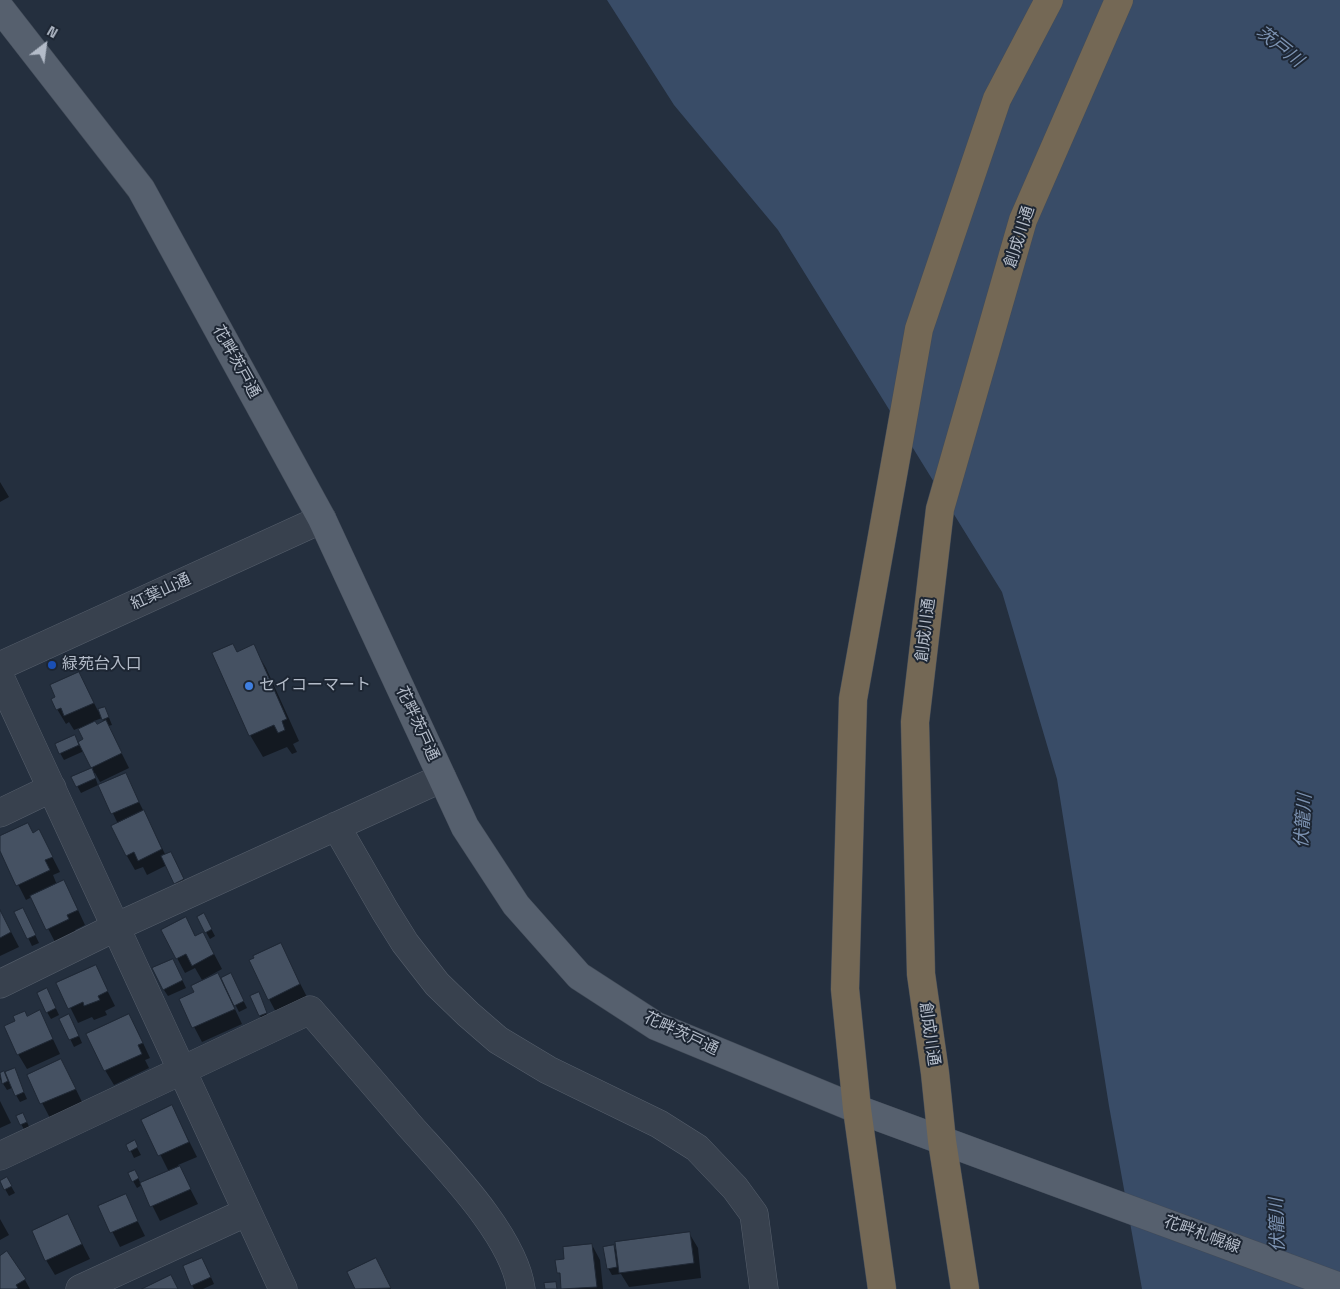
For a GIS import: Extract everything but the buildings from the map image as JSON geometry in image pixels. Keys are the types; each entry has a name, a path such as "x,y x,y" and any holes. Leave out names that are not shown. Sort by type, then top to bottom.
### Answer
{"highway":[{"path":"882,1289 857,1109 846,989 853,698 919,329 998,99 1049,0"},
{"name":"創成川通","path":"964,1289 942,1141 921,974 915,722 940,509 1023,220 1119,0"}],"main road":[{"name":"花畔茨戸通","path":"0,8 141,189 322,519 465,827 516,905 579,976 656,1026 857,1109 997,1162 1063,1184"},
{"name":"花畔札幌線","path":"1063,1184 1340,1287"}],"street":[{"name":"紅葉山通","path":"0,666 322,519"},
{"path":"0,677 283,1289"},
{"path":"0,984 116,927 442,778"},
{"path":"0,813 52,788"},
{"path":"336,826 405,943 437,984 468,1014 498,1040 548,1070 659,1124 697,1148 735,1188 754,1214 764,1289"},
{"path":"0,1156 310,1010 496,1228 519,1276 521,1289"},
{"path":"80,1289 248,1212"}],"water":[{"path":"607,0 1340,0 1340,1289 1142,1289 1109,1106 1057,779 1002,592 778,230 674,105"}],"place":[{"name":"緑苑台入口","path":"52,665"},
{"name":"セイコーマート","path":"249,686"}],"water label":[{"name":"茨戸川","path":"1279,47"},
{"name":"伏籠川","path":"1304,821"},
{"name":"伏籠川","path":"1278,1225"}]}
